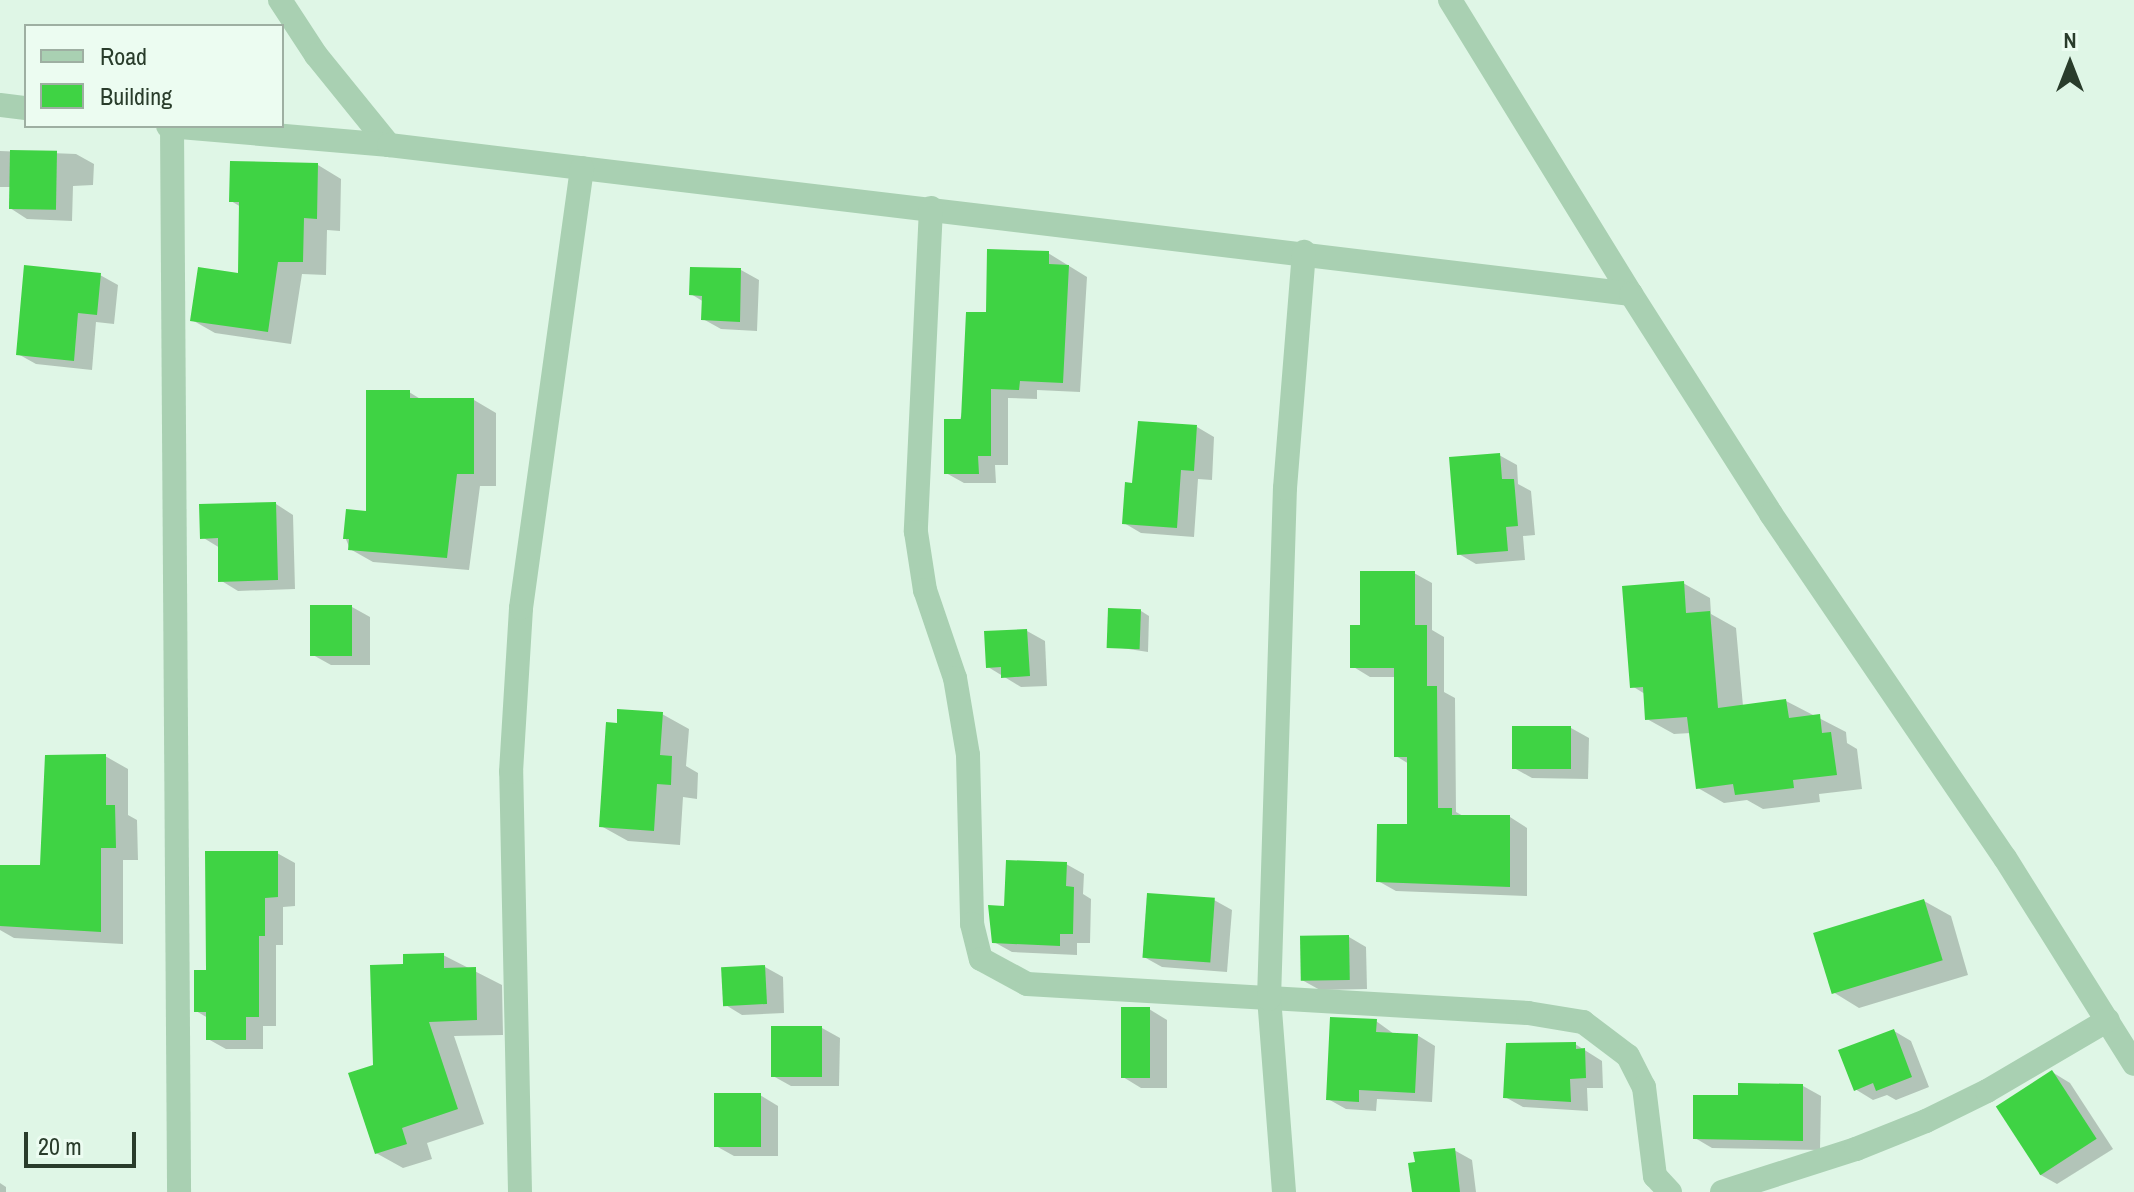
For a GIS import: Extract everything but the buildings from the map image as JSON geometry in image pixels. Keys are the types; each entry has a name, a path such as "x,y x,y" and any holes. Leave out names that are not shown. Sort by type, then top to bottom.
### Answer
{"street":[{"path":"280,0 316,55 389,145"},
{"path":"1450,0 1631,294 2134,1064"},
{"path":"0,105 24,108"},
{"path":"170,128 179,1192"},
{"path":"193,128 389,145 1304,252 1631,294"},
{"path":"520,1192 511,772 521,608 582,168"},
{"path":"931,208 916,532 925,590 955,678 968,755 972,924 981,959 1027,984 1528,1013 1583,1022 1628,1056 1644,1087 1655,1176 1670,1192"},
{"path":"1284,1192 1269,999 1285,488 1304,252"},
{"path":"1722,1192 1856,1149 1926,1121 2000,1085 2108,1020"}]}
